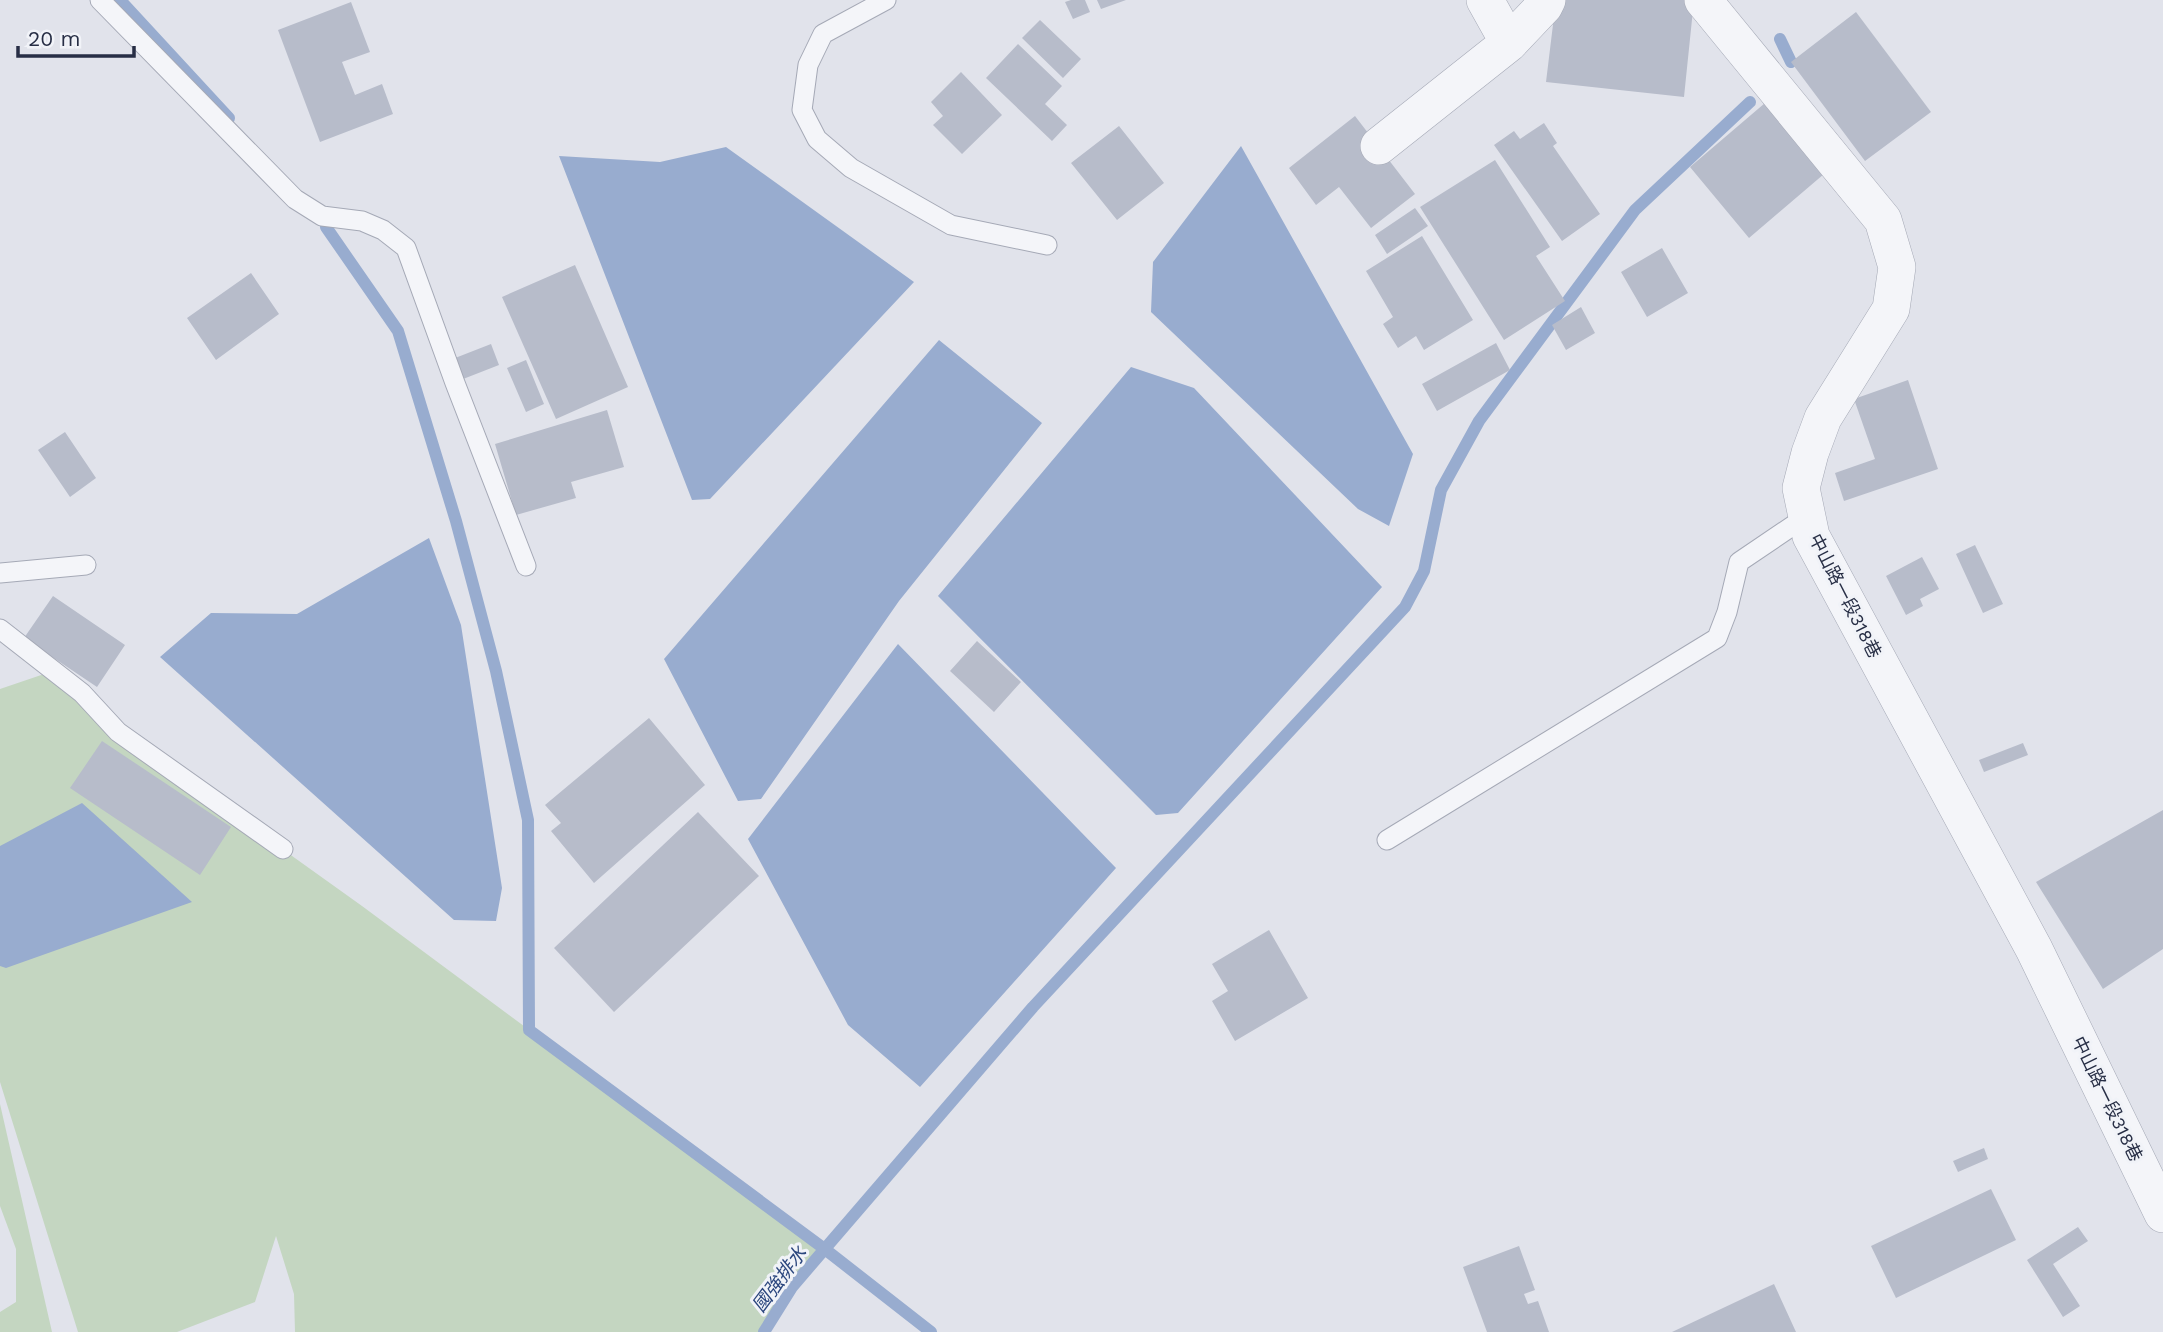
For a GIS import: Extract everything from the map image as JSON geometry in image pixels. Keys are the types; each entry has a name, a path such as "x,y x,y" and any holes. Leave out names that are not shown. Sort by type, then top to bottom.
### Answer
{"street":[{"path":"1486,0 1509,43"},
{"path":"1379,146 1509,43 1547,0"},
{"name":"中山路一段318巷","path":"1703,0 1883,220 1897,267 1891,309 1824,418 1810,453 1801,488 1811,536 2034,949 2163,1214"}],"lane":[{"path":"100,0 295,199 322,216 362,221 383,230 406,248 526,566"},
{"path":"886,0 823,34 808,65 802,110 817,139 851,168 951,225 1046,245"},
{"path":"1387,840 1717,638 1727,612 1738,562 1807,516"},
{"path":"0,573 86,565"},
{"path":"0,629 82,694 118,732 283,849"}],"green space":[{"path":"53,671 145,751 362,906 826,1250 766,1332 295,1332 294,1294 276,1236 255,1302 177,1332 78,1332 0,1082 0,689"},
{"path":"0,1104 52,1332 0,1332 0,1312 16,1302 16,1249 0,1206"}],"water":[{"path":"1241,146 1413,454 1389,526 1358,509 1151,312 1153,262"},
{"path":"726,147 914,282 710,499 692,500 559,156 660,162"},
{"path":"939,340 1042,423 899,601 761,799 738,801 664,659"},
{"path":"1131,367 1194,388 1382,587 1178,813 1156,815 938,596"},
{"path":"429,538 461,625 502,888 496,921 454,920 160,657 211,613 297,614"},
{"path":"898,644 1116,868 920,1087 848,1025 748,839"},
{"path":"82,803 192,902 6,968 0,966 0,846"}],"building":[{"path":"1085,0 1090,12 1073,19 1065,2"},
{"path":"1097,0 1126,0 1101,9"},
{"path":"1556,0 1694,0 1684,97 1546,82"},
{"path":"351,2 370,52 342,62 355,95 382,84 393,114 320,142 278,30"},
{"path":"1856,12 1931,112 1865,161 1791,62"},
{"path":"1040,20 1081,59 1063,78 1022,38"},
{"path":"1018,44 1062,86 1045,104 1067,125 1052,141 986,78"},
{"path":"961,72 1002,115 962,154 933,125 943,116 931,102"},
{"path":"1765,103 1824,174 1749,238 1690,167"},
{"path":"1355,116 1415,194 1371,228 1339,187 1316,205 1289,168"},
{"path":"1544,123 1557,143 1553,146 1600,214 1562,241 1494,145 1514,131 1520,139"},
{"path":"1119,126 1164,183 1117,220 1071,163"},
{"path":"1495,160 1550,247 1536,256 1565,301 1504,340 1420,207"},
{"path":"1415,208 1428,226 1387,254 1375,235"},
{"path":"1422,236 1473,320 1424,350 1416,336 1398,348 1383,324 1393,317 1366,271"},
{"path":"1662,248 1688,293 1647,317 1621,272"},
{"path":"575,265 628,387 556,419 502,297"},
{"path":"251,273 279,314 216,360 187,318"},
{"path":"1581,307 1595,333 1566,350 1552,325"},
{"path":"1496,343 1510,370 1437,411 1422,384"},
{"path":"491,344 499,365 458,381 450,360"},
{"path":"526,360 544,404 526,412 507,368"},
{"path":"1908,380 1938,469 1844,501 1835,473 1875,459 1854,399"},
{"path":"607,410 624,467 571,482 576,498 516,515 495,444"},
{"path":"65,432 96,478 70,497 38,450"},
{"path":"1975,545 2003,604 1983,613 1956,554"},
{"path":"1922,557 1939,589 1920,599 1923,606 1906,615 1886,576"},
{"path":"53,596 125,645 97,687 24,638"},
{"path":"977,641 1021,682 994,712 950,671"},
{"path":"649,718 705,785 594,883 551,831 561,823 545,805"},
{"path":"102,741 231,827 200,875 70,788"},
{"path":"2023,743 2028,755 1984,772 1979,760"},
{"path":"2163,810 2163,949 2103,989 2036,882"},
{"path":"698,812 759,876 614,1012 554,948"},
{"path":"1269,930 1308,998 1235,1041 1212,1001 1228,991 1212,964"},
{"path":"1984,1148 1988,1159 1958,1172 1953,1161"},
{"path":"1991,1189 2016,1240 1896,1298 1871,1246"},
{"path":"2078,1227 2088,1241 2053,1264 2080,1306 2063,1317 2027,1260"},
{"path":"1519,1246 1535,1290 1524,1294 1528,1304 1538,1301 1549,1332 1487,1332 1463,1267"},
{"path":"1774,1284 1796,1332 1672,1332"}],"waterway":[{"path":"120,0 229,118"},
{"path":"1780,39 1791,62"},
{"name":"國強排水","path":"764,1332 792,1287 1033,1007 1405,607 1424,571 1441,490 1479,421 1635,210 1750,102"},
{"path":"326,227 398,331 456,521 496,671 528,820 529,1030 826,1250 931,1332"}]}
